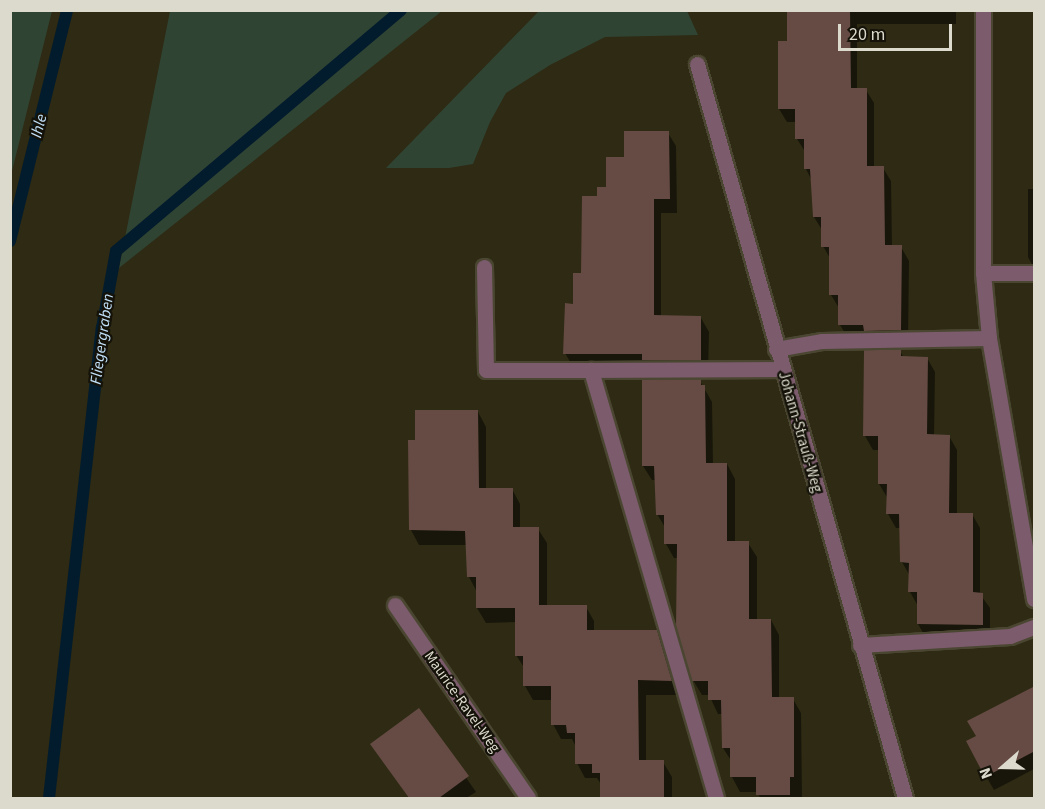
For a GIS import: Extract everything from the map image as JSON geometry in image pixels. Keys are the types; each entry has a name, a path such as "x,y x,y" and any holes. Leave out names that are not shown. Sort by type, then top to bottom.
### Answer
{"street":[{"path":"983,10 983,273 989,338 1035,599"},
{"name":"Johann-Strauß-Weg","path":"697,64 905,798"},
{"path":"484,267 486,370 782,369"},
{"path":"983,273 1035,273"},
{"path":"776,349 822,341 989,338"},
{"path":"591,370 716,798"},
{"name":"Maurice-Ravel-Weg","path":"395,605 528,798"},
{"path":"860,645 1010,636 1035,627"}],"green space":[{"path":"170,10 442,11 119,268"},
{"path":"10,11 52,11 11,175"},
{"path":"539,11 687,11 698,35 605,37 550,65 506,93 490,122 473,164 449,168 386,168"}],"building":[{"path":"787,10 850,10 851,88 867,88 867,166 884,166 885,245 902,245 901,330 864,331 863,325 838,325 838,295 829,295 829,247 821,247 821,217 813,217 810,169 804,169 804,139 795,139 795,109 778,109 778,41 787,41"},
{"path":"624,131 669,131 670,199 654,199 654,315 701,316 701,360 642,360 642,354 563,354 565,303 573,304 573,273 581,273 582,196 597,196 597,187 606,187 606,157 624,157"},
{"path":"901,349 901,356 928,357 927,434 950,435 949,513 973,513 973,592 983,593 983,625 917,624 917,592 908,592 909,563 900,562 899,514 886,514 887,484 878,484 878,436 863,436 864,350"},
{"path":"642,379 701,379 701,385 705,385 706,463 727,463 727,541 749,541 749,619 771,619 772,697 794,697 794,777 790,777 790,795 756,795 756,777 730,777 730,748 722,748 721,700 708,700 708,681 692,681 676,628 677,544 664,544 664,515 656,515 654,466 642,466"},
{"path":"415,410 478,410 479,488 513,488 513,527 539,527 539,605 587,605 587,630 657,630 672,681 638,680 639,760 664,760 664,798 600,798 600,773 592,773 592,764 575,764 575,733 567,733 566,725 551,725 551,686 523,686 523,656 515,656 515,608 476,608 476,577 467,577 465,531 409,530 408,440 415,440"},
{"path":"1035,686 1035,751 985,777 966,741 976,736 967,721"},
{"path":"419,708 469,776 439,798 409,798 370,744"}],"waterway":[{"name":"Ihle","path":"10,241 67,10"},
{"name":"Fliegergraben","path":"49,798 102,328 116,251 401,10"}]}
